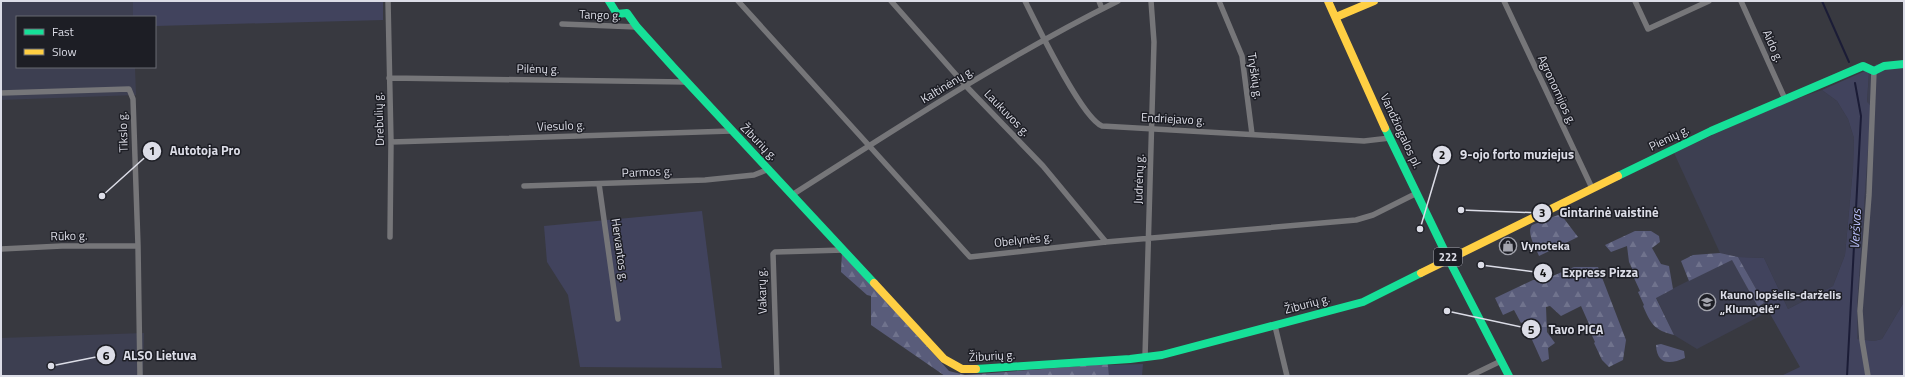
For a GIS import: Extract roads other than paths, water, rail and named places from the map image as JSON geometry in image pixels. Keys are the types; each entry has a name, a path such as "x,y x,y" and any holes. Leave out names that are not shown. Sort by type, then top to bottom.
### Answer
{"street":[{"name":"Drebulių g.","path":"388,1 391,142 390,237"},
{"name":"Žiburių g.","path":"610,1 616,14 627,13 637,27 732,132 769,169 938,353 950,365 958,369 974,370 1145,357 1179,351 1363,302 1449,260"},
{"name":"Obelynės g.","path":"738,1 970,257 1106,242 1356,220 1373,215 1417,193"},
{"name":"Laukuvos g.","path":"891,1 966,86 1043,166 1106,242"},
{"name":"Endriejavo g.","path":"1025,1 1044,40 1067,80 1096,123 1104,126 1364,141 1390,138"},
{"path":"1099,1 1102,9"},
{"name":"Kaltinėnų g.","path":"792,195 966,86 1044,40 1118,1"},
{"name":"Judrėnų g.","path":"1145,357 1154,42 1151,1"},
{"name":"Tryškių g.","path":"1219,1 1242,56 1252,134"},
{"name":"Vandžiogalos pl.","path":"1328,1 1390,138 1449,260 1509,376"},
{"path":"1336,17 1374,1"},
{"name":"Agronomijos g.","path":"1504,1 1592,188"},
{"path":"1635,1 1648,29 1709,1"},
{"name":"Aido g.","path":"1741,1 1786,99"},
{"name":"Tango g.","path":"562,24 637,27"},
{"name":"Pienių g.","path":"1449,260 1592,188 1711,132 1786,99 1863,66 1874,71 1884,66 1904,64"},
{"path":"1868,376 1862,347 1860,311 1869,195 1874,71"},
{"name":"Pilėnų g.","path":"389,78 686,82"},
{"name":"Tikslo g.","path":"1,93 129,89 133,100 138,246 140,376"},
{"name":"Viesulo g.","path":"391,142 732,132"},
{"name":"Parmos g.","path":"524,186 705,180 754,176 769,169"},
{"name":"Hervantos g.","path":"600,184 618,320"},
{"name":"Rūko g.","path":"1,249 62,246 138,246"},
{"name":"Vakarų g.","path":"777,376 773,254 775,252 844,250"},
{"path":"1275,326 1287,376"},
{"path":"1470,376 1501,361"}],"waterway":[{"name":"Veršvas","path":"1822,1 1849,62"},
{"name":"Veršvas","path":"1847,376 1861,116 1855,83"}],"place":[{"name":"Autotoja Pro","path":"102,196"},
{"name":"Gintarinė vaistinė","path":"1461,210"},
{"name":"9-ojo forto muziejus","path":"1420,229"},
{"name":"Vynoteka","path":"1508,246"},
{"name":"Express Pizza","path":"1481,265"},
{"name":"Kauno lopšelis-darželis „Klumpelė“","path":"1707,302"},
{"name":"Tavo PICA","path":"1447,311"},
{"name":"ALSO Lietuva","path":"51,366"}]}
